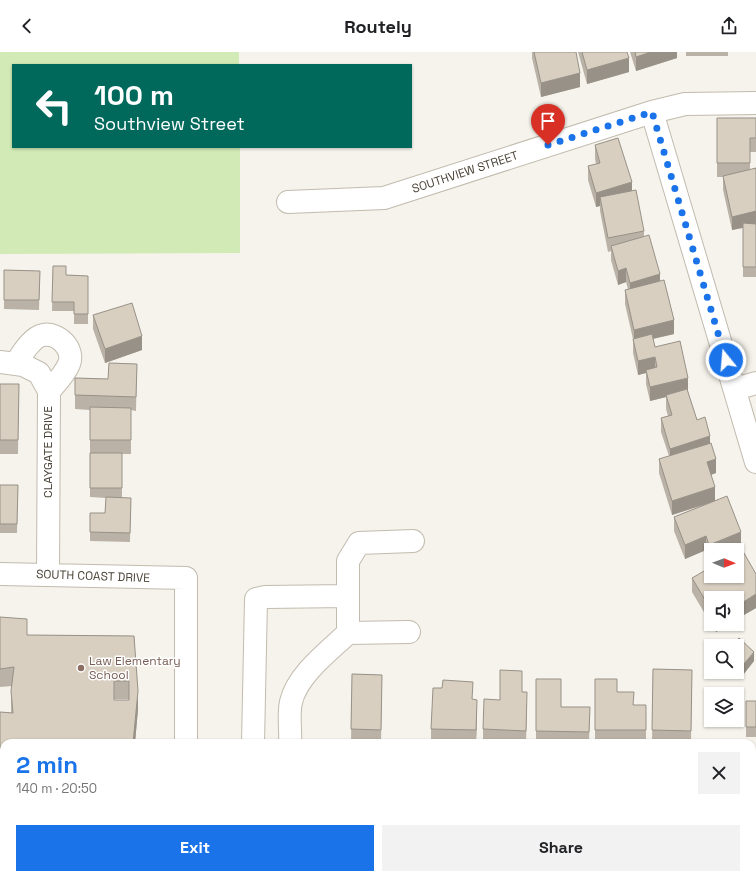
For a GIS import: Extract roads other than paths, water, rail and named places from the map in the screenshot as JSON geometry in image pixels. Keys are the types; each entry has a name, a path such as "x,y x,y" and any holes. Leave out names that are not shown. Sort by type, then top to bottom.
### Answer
{"street":[{"name":"SOUTHVIEW STREET","path":"288,202 384,198 652,112 685,104 756,103"},
{"path":"652,112 756,462"},
{"path":"8,363 42,335 51,335 60,338 69,352 70,363 49,391"},
{"name":"CLAYGATE DRIVE","path":"8,363 39,373 49,391 48,574"},
{"path":"735,389 756,383"},
{"path":"348,633 348,561 359,543 413,541"},
{"name":"SOUTH COAST DRIVE","path":"0,574 186,578 186,739"},
{"path":"253,739 256,599 265,596 348,596"},
{"path":"290,739 291,703 297,687 316,662 348,633 409,632"}],"place":[{"name":"Law Elementary School","path":"81,668"}]}
